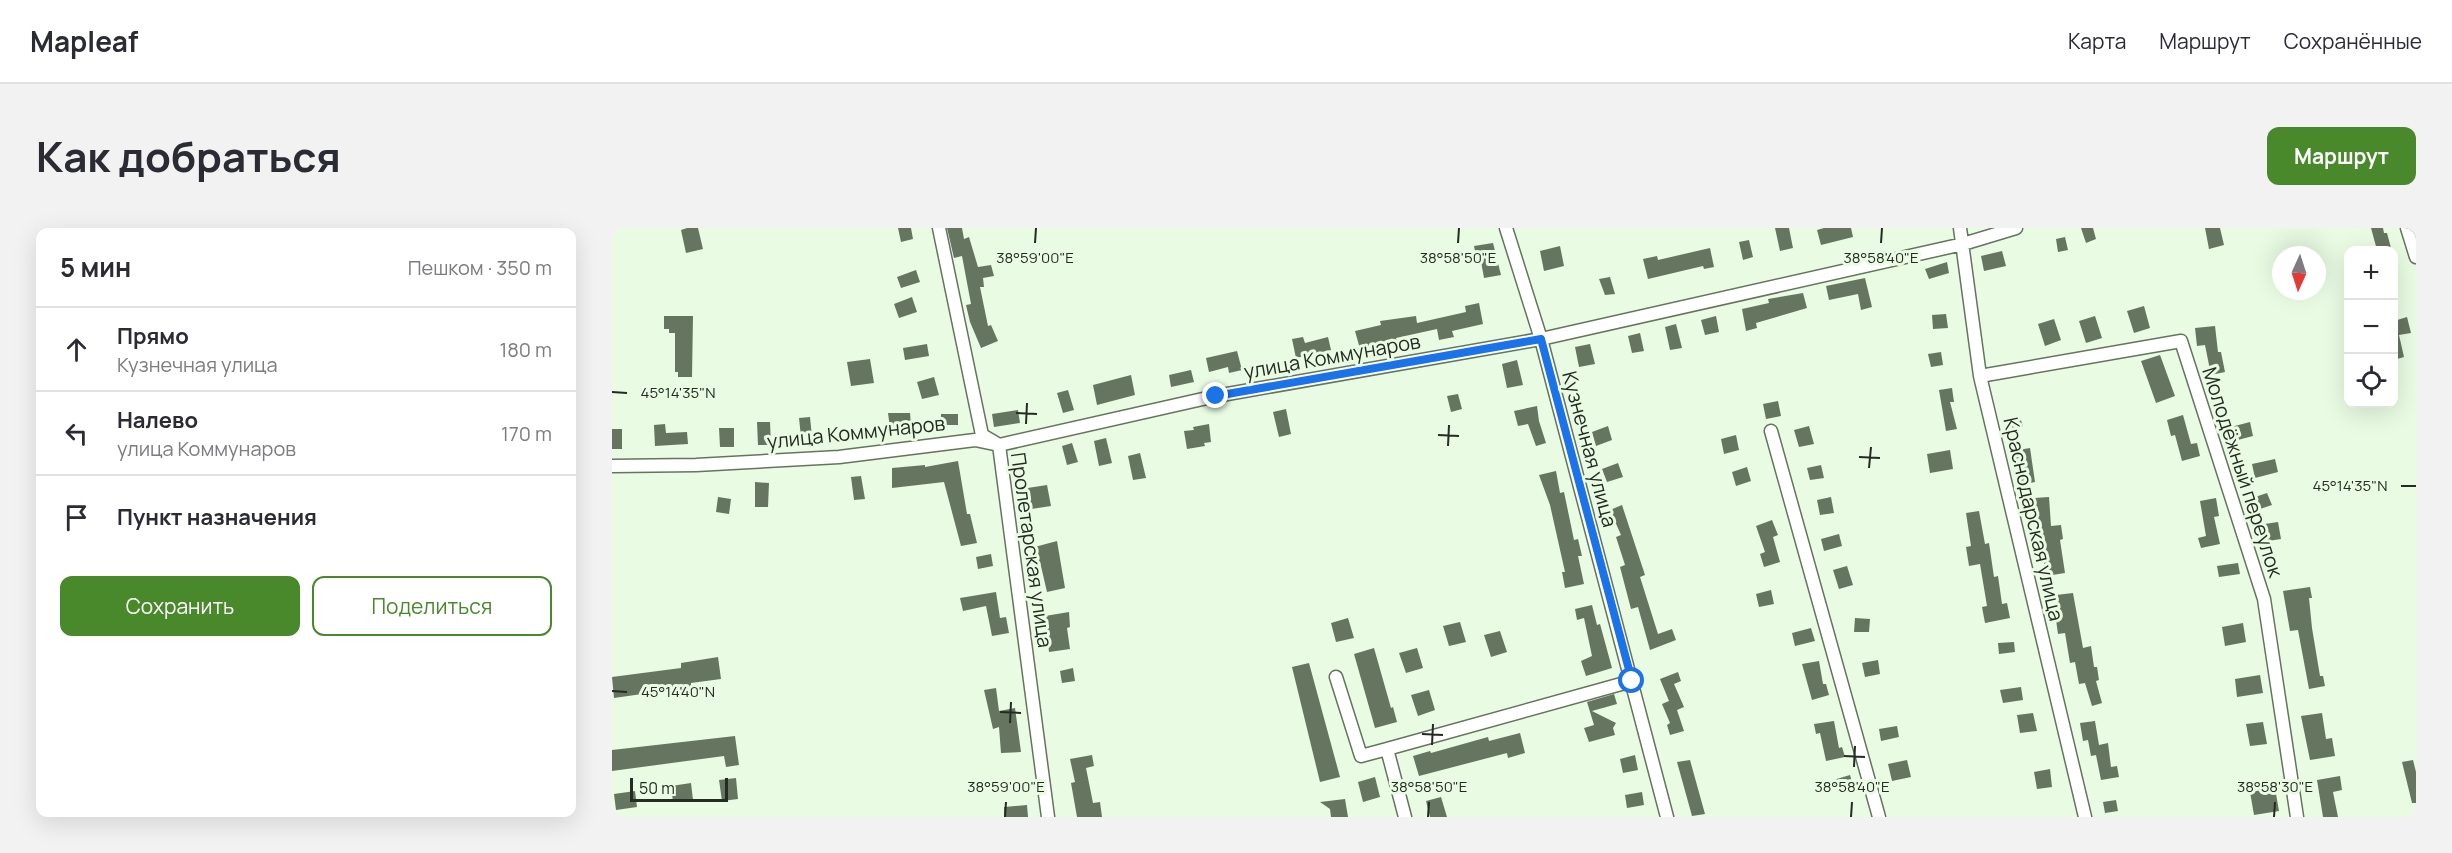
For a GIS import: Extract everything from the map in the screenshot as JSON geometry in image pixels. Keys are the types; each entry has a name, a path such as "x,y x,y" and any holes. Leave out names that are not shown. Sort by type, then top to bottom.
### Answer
{"street":[{"name":"Пролетарская улица","path":"939,228 982,435 999,446 1048,817"},
{"name":"Кузнечная улица","path":"1506,228 1541,339 1667,817"},
{"name":"Краснодарская улица","path":"1960,228 1964,244 1980,376 2085,817"},
{"name":"улица Коммунаров","path":"612,466 696,465 839,457 975,440 999,446 1216,396 1541,339 1964,244 2016,228"},
{"path":"2407,228 2416,257"},
{"name":"Молодёжный переулок","path":"1980,376 2181,341 2264,599 2296,817"},
{"path":"1772,430 1878,817"},
{"path":"1336,677 1361,756 1632,681"},
{"path":"1387,749 1405,817"}],"building":[{"path":"698,228 703,249 686,253 681,230"},
{"path":"898,228 911,228 913,239 901,242"},
{"path":"947,228 962,228 964,239 969,237 978,267 991,265 994,276 983,278 984,287 980,287 988,326 991,325 998,341 981,348 970,322 966,305 971,304 962,256 954,258"},
{"path":"1775,228 1789,228 1793,248 1780,251"},
{"path":"1851,228 1853,237 1821,245 1817,230"},
{"path":"2081,228 2093,228 2096,239 2086,243"},
{"path":"2205,228 2220,228 2224,245 2209,249"},
{"path":"2371,228 2383,228 2390,246 2376,246"},
{"path":"2065,237 2068,250 2058,252 2056,239"},
{"path":"1749,240 1753,257 1743,260 1739,242"},
{"path":"1493,243 1501,275 1484,278 1480,256 1476,256 1474,246"},
{"path":"1560,246 1564,266 1544,271 1540,251"},
{"path":"1710,248 1714,267 1704,269 1703,266 1648,279 1643,259 1657,256 1658,260"},
{"path":"2002,251 2006,266 1984,271 1981,256"},
{"path":"1947,262 1949,273 1929,279 1925,269"},
{"path":"916,270 920,282 901,288 897,277"},
{"path":"1610,277 1615,294 1605,295 1599,279"},
{"path":"1865,278 1872,307 1861,310 1858,294 1829,300 1826,286"},
{"path":"1803,293 1807,308 1756,323 1757,328 1746,331 1742,309 1769,303 1768,299"},
{"path":"912,297 917,312 899,318 894,304"},
{"path":"1479,303 1483,324 1452,331 1454,337 1439,340 1437,329 1396,338 1397,343 1360,349 1355,331 1381,325 1380,321 1416,316 1417,323 1466,312 1465,306"},
{"path":"2144,306 2150,328 2134,333 2127,311"},
{"path":"1946,314 1948,328 1933,329 1932,315"},
{"path":"664,316 693,316 692,377 678,377 678,372 675,372 675,333 669,333 669,329 664,329"},
{"path":"1716,316 1719,332 1705,335 1701,320"},
{"path":"2095,316 2102,338 2086,343 2079,321"},
{"path":"2407,317 2411,333 2399,335 2404,357 2398,359 2398,354 2398,320"},
{"path":"2054,319 2061,340 2045,346 2038,324"},
{"path":"1676,324 1682,348 1670,350 1665,327"},
{"path":"2215,326 2218,352 2221,352 2225,372 2211,375 2205,345 2197,346 2195,328"},
{"path":"1640,333 1644,351 1632,353 1628,336"},
{"path":"1303,337 1305,343 1328,337 1331,350 1296,358 1292,339"},
{"path":"927,344 929,356 905,360 903,348"},
{"path":"1590,344 1595,364 1579,367 1575,347"},
{"path":"1237,351 1242,370 1229,373 1228,367 1209,372 1206,358"},
{"path":"1941,352 1943,365 1931,367 1928,354"},
{"path":"2160,355 2175,396 2156,403 2141,361"},
{"path":"870,359 874,383 851,386 847,362"},
{"path":"1517,360 1523,385 1507,388 1502,364"},
{"path":"1191,370 1194,382 1171,387 1169,375"},
{"path":"1131,375 1135,395 1097,405 1093,385"},
{"path":"934,377 939,395 922,399 917,382"},
{"path":"1952,388 1954,402 1950,402 1957,429 1946,431 1939,390"},
{"path":"1068,390 1074,410 1063,413 1057,393"},
{"path":"1458,394 1462,409 1451,412 1447,396"},
{"path":"1778,401 1781,416 1766,419 1763,404"},
{"path":"1537,406 1546,443 1536,446 1528,424 1518,426 1514,411"},
{"path":"1286,409 1291,434 1279,437 1273,412"},
{"path":"1018,410 1020,423 994,427 992,414"},
{"path":"888,413 910,413 911,425 890,428"},
{"path":"941,414 958,414 958,425 941,425"},
{"path":"2183,415 2191,444 2197,443 2200,456 2182,461 2175,435 2171,436 2167,420"},
{"path":"810,417 812,437 801,437 799,418"},
{"path":"2020,417 2023,427 2013,430 2010,420"},
{"path":"757,422 770,422 771,445 758,445"},
{"path":"2250,422 2253,436 2230,442 2227,428"},
{"path":"665,424 666,433 687,432 688,444 655,446 654,425"},
{"path":"1209,424 1211,442 1204,443 1205,446 1187,449 1184,431"},
{"path":"1608,426 1612,440 1596,446 1592,432"},
{"path":"1809,426 1814,444 1799,447 1794,430"},
{"path":"719,428 734,428 734,447 720,447"},
{"path":"612,429 622,429 622,449 612,449"},
{"path":"1736,435 1739,450 1724,454 1721,439"},
{"path":"1106,438 1112,463 1099,466 1094,441"},
{"path":"1072,443 1078,462 1067,465 1062,446"},
{"path":"2030,448 2035,482 2019,485 2012,451"},
{"path":"1950,450 1953,469 1930,473 1927,454"},
{"path":"1140,453 1146,478 1133,480 1128,456"},
{"path":"2275,459 2278,472 2255,478 2252,464"},
{"path":"958,461 967,514 970,514 977,543 961,546 944,482 892,488 892,468 925,465 925,467"},
{"path":"1618,463 1623,477 1607,482 1602,469"},
{"path":"1821,465 1824,478 1810,480 1807,468"},
{"path":"1747,467 1751,481 1736,486 1732,472"},
{"path":"1556,471 1560,493 1564,492 1574,540 1578,539 1582,556 1578,556 1584,584 1565,588 1562,572 1565,572 1550,505 1539,475"},
{"path":"861,476 865,499 854,500 851,477"},
{"path":"755,482 769,483 768,507 755,507"},
{"path":"1047,485 1051,506 1025,510 1021,489"},
{"path":"2267,493 2272,505 2254,511 2249,499"},
{"path":"718,497 731,499 729,514 716,512"},
{"path":"1831,497 1834,513 1820,515 1817,500"},
{"path":"2049,497 2051,526 2061,525 2063,539 2060,540 2065,573 2046,576 2034,498"},
{"path":"2216,498 2219,516 2214,517 2220,544 2201,548 2198,538 2206,536 2200,501"},
{"path":"1622,505 1645,575 1640,577 1658,634 1672,629 1676,640 1650,650 1638,607 1631,609 1620,567 1625,565 1616,537 1621,535 1610,510"},
{"path":"1979,511 1985,544 1989,543 1994,577 1998,576 2002,604 2007,603 2010,618 1985,623 1982,607 1987,606 1980,564 1969,566 1966,547 1971,546 1966,513"},
{"path":"1772,520 1778,535 1773,537 1780,562 1764,567 1760,554 1765,552 1756,526"},
{"path":"2278,522 2281,539 2261,542 2258,525"},
{"path":"1839,534 1842,546 1824,551 1821,539"},
{"path":"1057,541 1065,588 1047,592 1040,562 1035,564 1031,548"},
{"path":"991,554 993,566 978,569 976,557"},
{"path":"2238,563 2240,574 2219,577 2217,566"},
{"path":"1847,566 1853,585 1839,589 1833,570"},
{"path":"2310,587 2312,628 2320,676 2323,676 2325,686 2309,689 2298,630 2290,631 2283,591"},
{"path":"1771,590 1774,604 1759,607 1756,594"},
{"path":"996,592 1000,618 1006,617 1009,633 992,636 986,606 963,611 960,598"},
{"path":"2073,593 2083,648 2091,646 2094,667 2097,667 2099,680 2096,681 2102,703 2092,706 2085,683 2079,684 2075,662 2070,663 2065,633 2058,634 2056,595"},
{"path":"1592,605 1597,625 1600,624 1612,668 1586,676 1581,661 1592,656 1584,618 1577,620 1575,609"},
{"path":"1069,612 1070,627 1067,628 1070,649 1049,652 1045,616"},
{"path":"1348,618 1354,638 1336,642 1331,623"},
{"path":"1855,618 1870,619 1869,632 1854,632"},
{"path":"1460,622 1466,642 1449,646 1443,626"},
{"path":"2243,623 2246,642 2225,646 2222,627"},
{"path":"1811,628 1815,641 1795,646 1792,633"},
{"path":"1500,631 1507,652 1491,657 1484,635"},
{"path":"2014,642 2015,652 1999,654 1998,643"},
{"path":"1374,648 1397,722 1375,728 1354,654"},
{"path":"1417,648 1423,668 1406,673 1399,653"},
{"path":"718,657 721,679 691,683 691,687 614,698 612,677 681,668 681,663"},
{"path":"1878,660 1880,674 1865,677 1862,663"},
{"path":"1819,661 1823,684 1826,684 1829,695 1812,700 1802,664"},
{"path":"1309,663 1340,777 1320,782 1292,667"},
{"path":"1073,668 1075,681 1062,683 1060,671"},
{"path":"1678,672 1681,681 1674,684 1684,707 1677,710 1684,731 1670,735 1667,725 1670,723 1662,704 1669,701 1660,679"},
{"path":"2260,675 2263,693 2237,697 2235,679"},
{"path":"2021,687 2023,700 2003,703 2000,690"},
{"path":"996,688 999,711 1015,708 1021,752 1001,753 999,727 993,729 984,690"},
{"path":"1429,690 1435,710 1418,716 1411,695"},
{"path":"1614,694 1617,704 1592,711 1616,723 1613,728 1615,735 1589,742 1584,728 1594,725 1587,702"},
{"path":"2033,713 2037,731 2020,733 2017,715"},
{"path":"2322,713 2326,739 2332,738 2335,756 2310,760 2301,716"},
{"path":"1834,721 1839,748 1842,747 1845,757 1826,761 1820,733 1816,734 1814,724"},
{"path":"2095,721 2099,745 2108,743 2111,767 2117,766 2119,777 2101,780 2096,755 2091,756 2088,740 2083,741 2080,723"},
{"path":"2263,722 2267,744 2250,746 2246,724"},
{"path":"1897,726 1899,737 1881,741 1879,729"},
{"path":"1520,733 1525,753 1508,758 1507,753 1419,776 1413,756 1488,737 1489,741"},
{"path":"735,736 739,765 726,767 724,756 612,771 612,750"},
{"path":"1092,755 1094,766 1086,768 1093,803 1100,802 1102,817 1077,817 1071,783 1075,782 1070,759"},
{"path":"1635,755 1638,770 1623,773 1620,759"},
{"path":"1690,760 1705,814 1692,816 1677,762"},
{"path":"1907,760 1911,777 1892,781 1888,764"},
{"path":"2413,760 2416,772 2416,803 2412,803 2402,762"},
{"path":"2050,769 2052,787 2037,789 2034,772"},
{"path":"1850,775 1853,785 1832,790 1830,781"},
{"path":"2340,776 2342,790 2333,792 2338,817 2323,817 2317,780"},
{"path":"1375,777 1380,797 1363,802 1358,782"},
{"path":"736,778 738,799 722,801 719,780"},
{"path":"691,783 693,800 673,802 671,786"},
{"path":"2275,788 2279,811 2254,815 2250,792"},
{"path":"635,791 637,807 616,810 614,794"},
{"path":"1642,792 1644,805 1627,808 1625,795"},
{"path":"1441,797 1447,817 1430,817 1426,801"},
{"path":"1345,799 1348,817 1331,817 1330,809 1320,802"},
{"path":"2116,800 2118,811 2105,813 2103,802"},
{"path":"1027,805 1028,817 1004,817 1004,807"}],"route":[{"path":"1216,396 1541,339 1632,681"}]}
